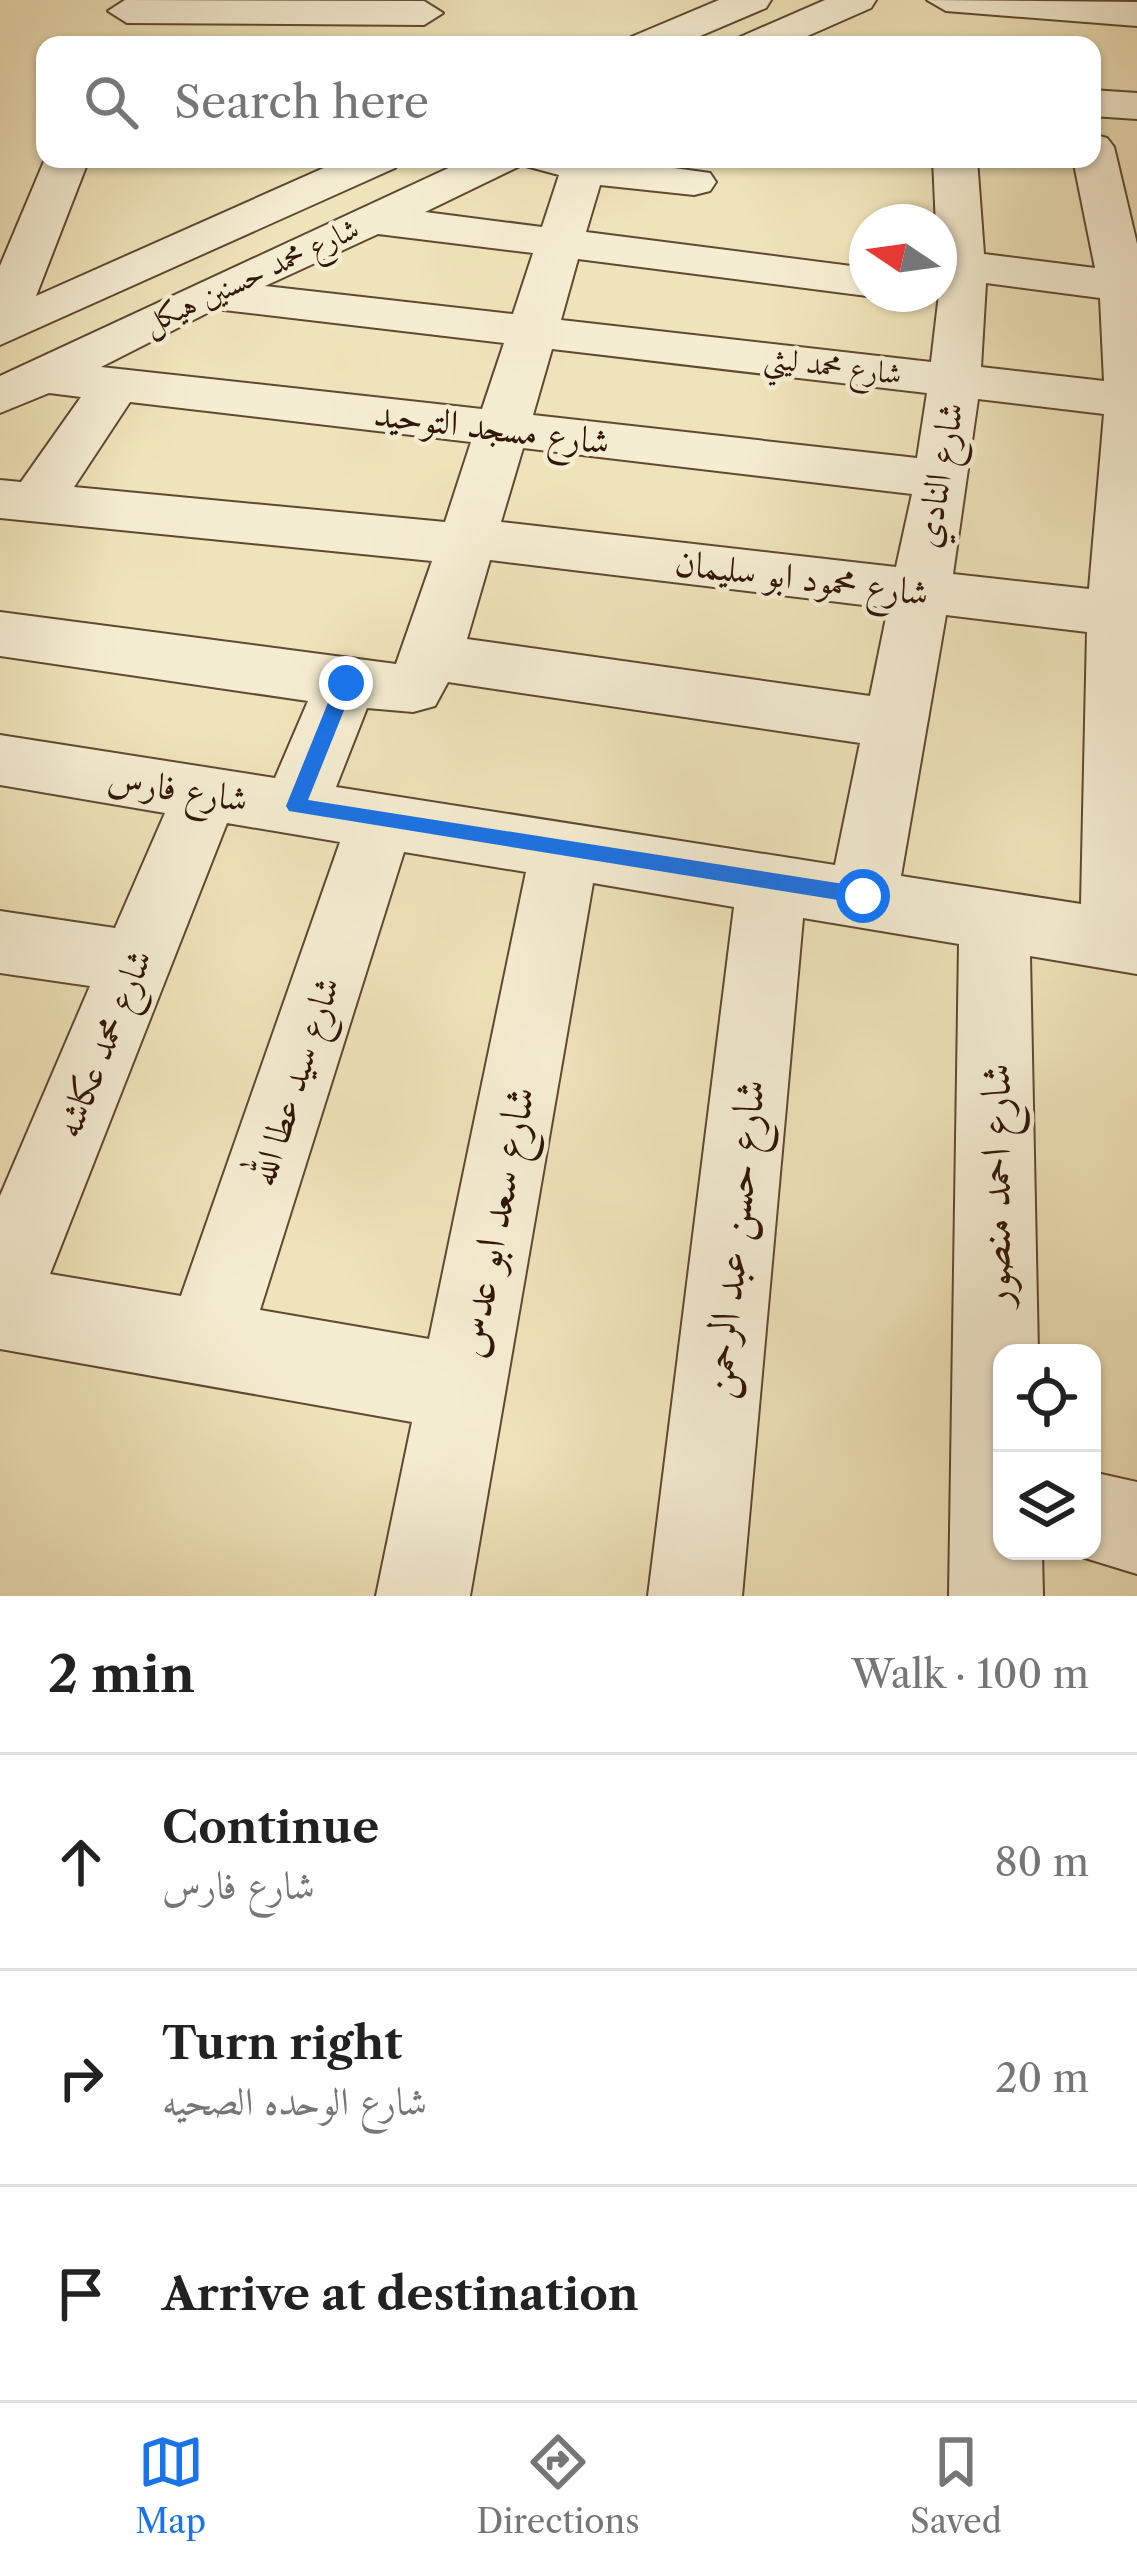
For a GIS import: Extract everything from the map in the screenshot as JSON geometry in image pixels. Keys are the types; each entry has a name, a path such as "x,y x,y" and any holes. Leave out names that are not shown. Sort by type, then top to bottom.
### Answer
{"street":[{"path":"666,36 752,0"},
{"path":"768,0 807,21"},
{"path":"774,36 857,0"},
{"path":"946,36 945,0 1137,14"},
{"path":"1046,4 1058,36"},
{"path":"123,19 278,6 422,19"},
{"path":"1101,104 1137,106"},
{"path":"0,328 63,168"},
{"path":"0,328 360,168"},
{"name":"شارع محمد حسنين هيكل","path":"21,386 208,294 484,168"},
{"path":"0,634 413,689 430,657 536,330 559,244 560,168"},
{"path":"590,168 694,182"},
{"name":"شارع النادي","path":"943,168 947,204"},
{"path":"1098,168 1130,287 1126,941"},
{"path":"372,219 703,257 849,280"},
{"path":"676,347 703,257"},
{"path":"957,284 1130,287"},
{"path":"818,364 849,285"},
{"name":"شارع محمد ليثي","path":"208,294 954,381 1132,370"},
{"name":"شارع النادي","path":"863,896 917,590 942,479 954,381 955,312"},
{"path":"18,501 116,385"},
{"name":"شارع مسجد التوحيد","path":"21,386 116,385 942,479"},
{"name":"شارع محمود ابو سليمان","path":"18,501 466,541 1127,615"},
{"path":"430,657 894,724"},
{"path":"296,806 346,683"},
{"name":"شارع فارس","path":"0,760 1126,941"},
{"name":"شارع محمد عكاشه","path":"0,1294 206,793"},
{"name":"شارع سيد عطا الله","path":"207,1343 381,819"},
{"name":"شارع سعد ابو عدس","path":"423,1596 566,848"},
{"name":"شارع حسن عبد الرحمن","path":"695,1596 772,881"},
{"name":"شارع احمد منصور","path":"994,918 999,1452"},
{"path":"0,942 137,962"},
{"path":"0,1307 462,1388"},
{"path":"1101,1521 1137,1528"},
{"name":"شارع احمد منصور","path":"996,1596 997,1560"}],"route":[{"path":"346,683 296,806 863,896"}]}
